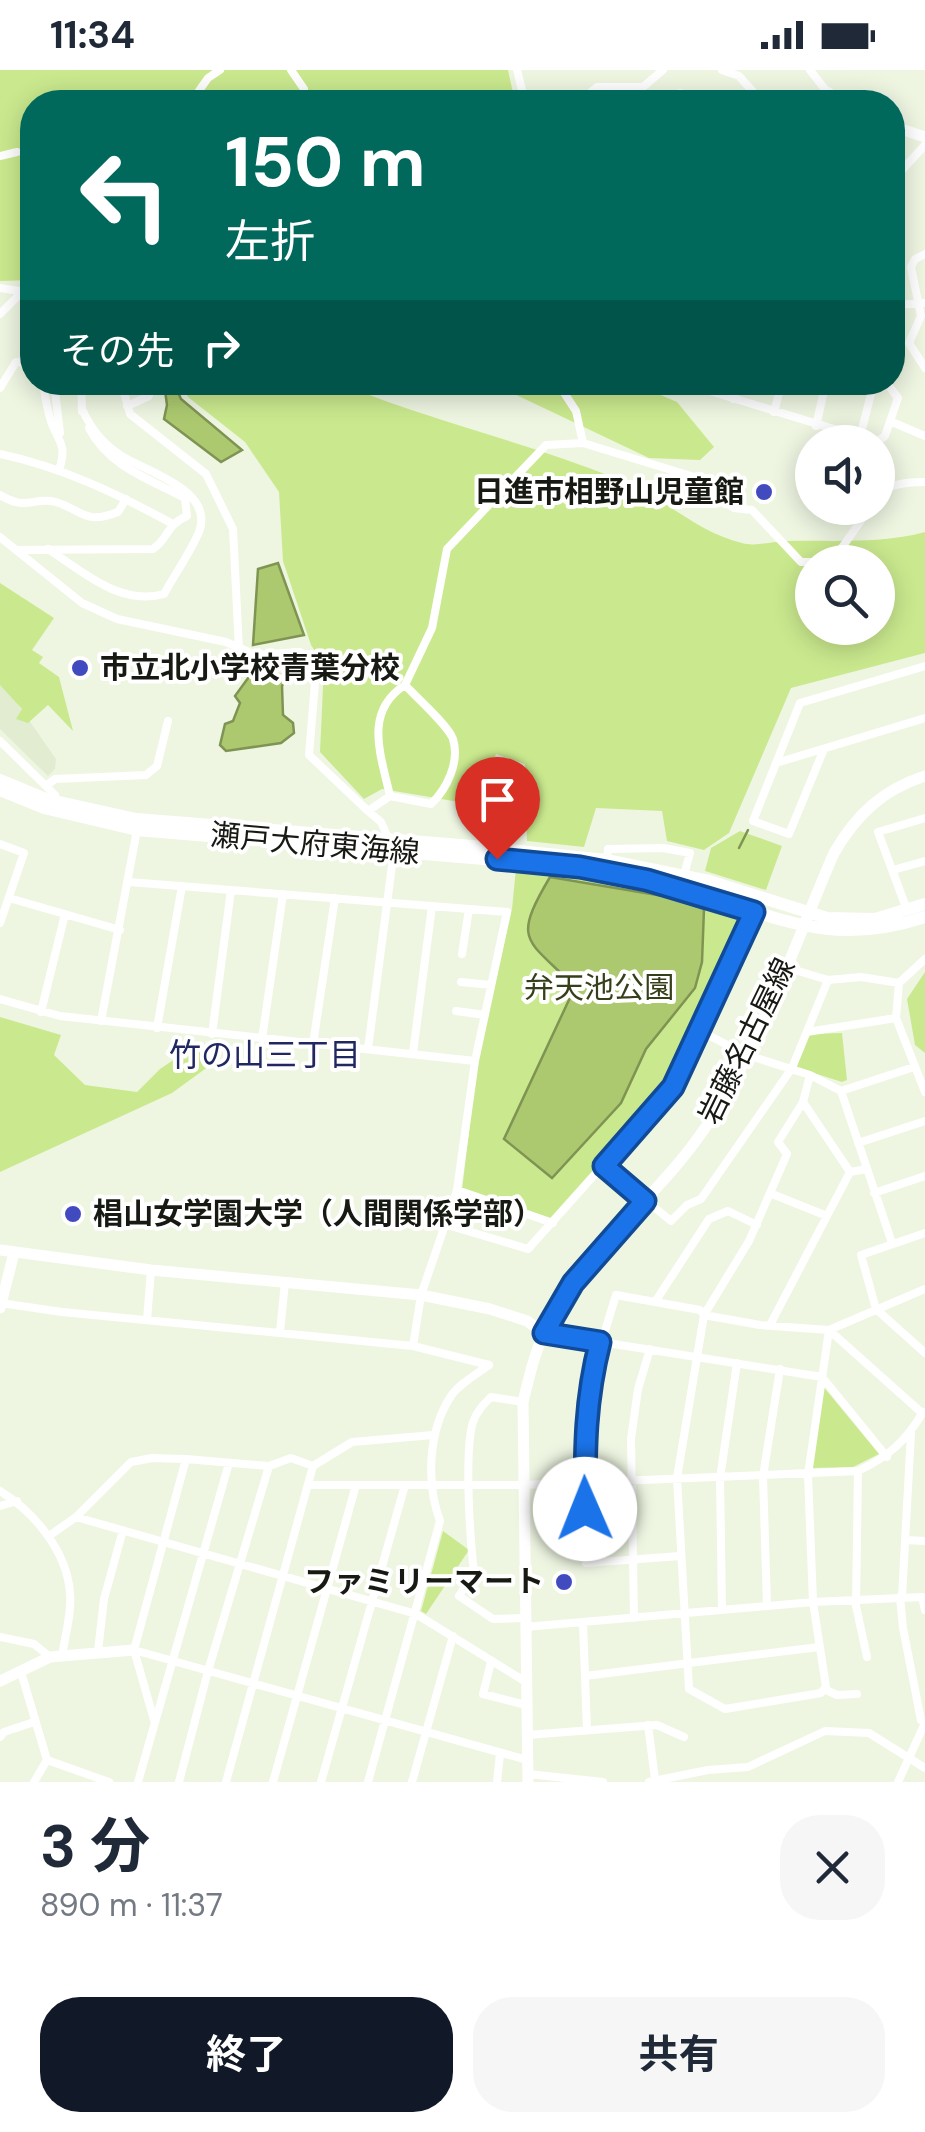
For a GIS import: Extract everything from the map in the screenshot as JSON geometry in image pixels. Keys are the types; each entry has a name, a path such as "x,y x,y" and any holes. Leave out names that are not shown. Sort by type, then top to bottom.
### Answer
{"main road":[{"name":"岩藤名古屋線","path":"528,1772 522,1402 544,1333 573,1283 701,1134 747,1055 834,853 865,809 887,792 925,776"},
{"name":"瀬戸大府東海線","path":"0,780 57,802 136,819 580,867 647,880 754,912 863,932 925,918"},
{"name":"瀬戸大府東海線","path":"0,790 44,808 138,830 606,860 684,875 804,920 875,919 925,904"},
{"path":"0,1250 151,1270 420,1295 490,1308 527,1321 544,1333"},
{"path":"1,1304 14,1253"},
{"path":"0,1681 56,1656 134,1650"}],"street":[{"path":"200,90 220,70"},
{"path":"592,90 597,86 643,87 663,70"},
{"path":"722,70 740,76 752,90"},
{"path":"810,70 825,90"},
{"path":"905,167 925,145"},
{"path":"0,156 17,152"},
{"path":"924,365 909,344 921,316 921,302 910,267 925,254"},
{"path":"912,276 925,277"},
{"path":"0,314 20,293"},
{"path":"913,332 925,334"},
{"path":"1,384 16,362 20,362"},
{"path":"47,395 53,428 61,438"},
{"path":"56,395 64,456 59,470"},
{"path":"48,549 104,586 146,599 164,594 200,528 198,510 190,496 174,482 120,456 88,423 81,395"},
{"path":"124,395 130,414 206,474 226,510 233,528 239,650"},
{"path":"127,406 149,395"},
{"path":"566,395 576,411 583,443"},
{"path":"722,395 813,425"},
{"path":"733,399 734,395"},
{"path":"774,412 779,395"},
{"path":"816,425 823,395"},
{"path":"863,425 871,395"},
{"path":"891,425 896,395"},
{"path":"18,550 153,550 161,544 171,523 187,516 184,498 104,452 82,409"},
{"path":"892,422 925,436"},
{"path":"390,796 377,738 379,712 404,685 432,628 447,549 546,445 583,443 690,476 734,508 752,510 795,556"},
{"path":"0,454 59,470 171,523"},
{"path":"895,486 925,482"},
{"path":"0,495 22,506 55,502 92,518 118,512 126,499"},
{"path":"0,538 82,602 118,620 226,642 256,655 300,652 310,660 316,671 309,755 380,822 392,845 368,1049"},
{"path":"824,749 788,834 753,821 800,702 925,666"},
{"path":"368,811 390,796 430,804 445,790 454,758 452,736 404,685"},
{"path":"776,762 925,718"},
{"path":"46,786 54,779 146,776 157,766 168,721"},
{"path":"0,741 55,795 57,802"},
{"path":"907,910 878,832 925,818"},
{"path":"101,1021 138,830"},
{"path":"0,844 24,853 0,923"},
{"path":"606,860 608,850 664,848 690,853 684,875"},
{"path":"893,870 925,860"},
{"path":"129,882 507,912 475,1061 457,1190 420,1295 413,1346"},
{"path":"157,1028 182,886"},
{"path":"212,1034 231,890"},
{"path":"262,1038 283,894"},
{"path":"9,898 120,930"},
{"path":"314,1044 335,898"},
{"path":"413,1053 432,906"},
{"path":"462,954 469,910"},
{"path":"444,1224 528,1250 673,1087 754,912"},
{"path":"41,1012 64,914"},
{"path":"925,959 899,982 896,1018 925,1092"},
{"path":"786,967 828,980 861,977 899,982"},
{"path":"604,1166 670,1221 701,1199 792,1068 828,980"},
{"path":"461,982 492,985"},
{"path":"0,999 41,1012 101,1021 475,1061"},
{"path":"456,1011 486,1015"},
{"path":"807,1032 896,1018"},
{"path":"700,1031 747,1055 792,1068 841,1091 892,1243"},
{"path":"841,1091 914,1067"},
{"path":"810,1075 804,1102 778,1142 787,1154 772,1194 704,1314 677,1478 689,1690 724,1710 824,1689"},
{"path":"804,1102 850,1172"},
{"path":"858,1143 925,1122"},
{"path":"770,1325 794,1286 850,1172 867,1168"},
{"path":"874,1193 925,1176"},
{"path":"457,1190 553,1222"},
{"path":"772,1194 827,1216"},
{"path":"655,1302 709,1219 728,1211 757,1225"},
{"path":"925,1232 861,1254 876,1310 925,1353"},
{"path":"147,1320 151,1270"},
{"path":"280,1332 285,1281"},
{"path":"680,1556 586,1563 584,1424 590,1380 616,1296 770,1325 829,1330 924,1292"},
{"path":"1,1304 413,1346 489,1366 452,1393 433,1435 432,1498 440,1521 368,1782"},
{"path":"824,1689 812,1602 808,1476 829,1330"},
{"path":"308,1485 522,1485 858,1471 887,1457 911,1433 924,1411 829,1330"},
{"path":"544,1333 822,1377 887,1457"},
{"path":"634,1618 631,1439 638,1389 650,1349"},
{"path":"722,1609 720,1478 737,1363"},
{"path":"767,1606 763,1476 780,1369"},
{"path":"522,1402 491,1397 479,1409 472,1426 470,1539 474,1572 459,1596 493,1620 583,1623 901,1597 922,1598 925,1610"},
{"path":"898,1782 924,1721 902,1628 911,1433"},
{"path":"226,1782 313,1466 352,1442 433,1435"},
{"path":"49,1536 76,1517 132,1462 152,1458 269,1466 291,1458 313,1466"},
{"path":"154,1720 134,1650 186,1459"},
{"path":"138,1782 228,1463"},
{"path":"179,1782 269,1466"},
{"path":"858,1471 857,1599 866,1657"},
{"path":"273,1782 356,1485"},
{"path":"320,1782 405,1485"},
{"path":"0,1491 16,1501 49,1536 71,1597 56,1656 34,1644 0,1638"},
{"path":"0,1506 16,1501"},
{"path":"76,1517 416,1614 526,1682"},
{"path":"98,1651 104,1600 123,1530"},
{"path":"906,1540 925,1541"},
{"path":"583,1623 587,1730"},
{"path":"412,1782 454,1636"},
{"path":"584,1676 819,1647"},
{"path":"134,1650 500,1754 528,1772 603,1782"},
{"path":"491,1662 483,1694 526,1705"},
{"path":"21,1672 47,1760 109,1782"},
{"path":"824,1689 837,1696 857,1694"},
{"path":"911,1717 924,1721"},
{"path":"0,1738 4,1732 34,1722"},
{"path":"648,1724 652,1780 748,1767 825,1730 868,1733 925,1768"},
{"path":"527,1735 648,1724 684,1737"},
{"path":"497,1782 500,1754"},
{"path":"34,1782 47,1760"},
{"path":"718,1771 719,1782"}],"shaded area":[{"path":"166,395 179,395 242,450 221,462 164,419"},
{"path":"278,563 304,635 253,645 258,569"},
{"path":"251,674 266,680 274,675 288,675 282,686 283,715 293,723 294,733 281,743 226,751 220,745 225,724 233,721 240,703 235,696"},
{"path":"0,679 56,759 55,769 48,776 0,729"},
{"path":"550,877 669,897 704,909 702,962 695,988 646,1049 621,1103 552,1178 504,1139 575,987 530,938 531,915"}],"green space":[{"path":"0,70 508,70 512,90 20,90 20,280 0,281"},
{"path":"187,395 369,395 620,480 710,531 747,544 874,540 925,532 925,653 791,688 729,833 704,850 667,841 662,811 596,808 584,847 527,841 525,764 496,754 477,805 382,789 364,799 320,752 324,665 311,645 283,561 279,492 245,442"},
{"path":"516,395 660,395 677,402 714,447 700,460 649,458"},
{"path":"0,583 54,618 32,650 43,657 39,663 59,677 73,731 48,705 28,723 16,719 22,709 0,685"},
{"path":"740,831 782,846 766,890 705,871 711,848"},
{"name":"弁天池公園","path":"516,868 632,884 746,915 670,1082 551,1222 462,1190 477,1064 512,909"},
{"path":"925,972 925,1053 915,1045 907,999"},
{"path":"0,1017 61,1035 54,1055 85,1085 137,1092 160,1069 191,1048 216,1061 172,1093 0,1172"},
{"path":"842,1033 847,1080 842,1082 795,1067 809,1034"},
{"path":"822,1385 879,1454 853,1467 811,1468"},
{"path":"443,1531 469,1550 426,1614 421,1611"}],"waterway":[{"path":"739,848 748,830"}],"place":[{"name":"日進市相野山児童館","path":"764,492"},
{"name":"市立北小学校青葉分校","path":"80,668"},
{"name":"椙山女学園大学（人間関係学部）","path":"73,1214"},
{"name":"ファミリーマート","path":"564,1582"}],"district":[{"name":"竹の山三丁目","path":"265,1055"}],"route":[{"path":"497,859 580,867 647,880 754,912 673,1087 604,1166 645,1201 573,1283 544,1333 600,1342 584,1424 585,1509"}]}
